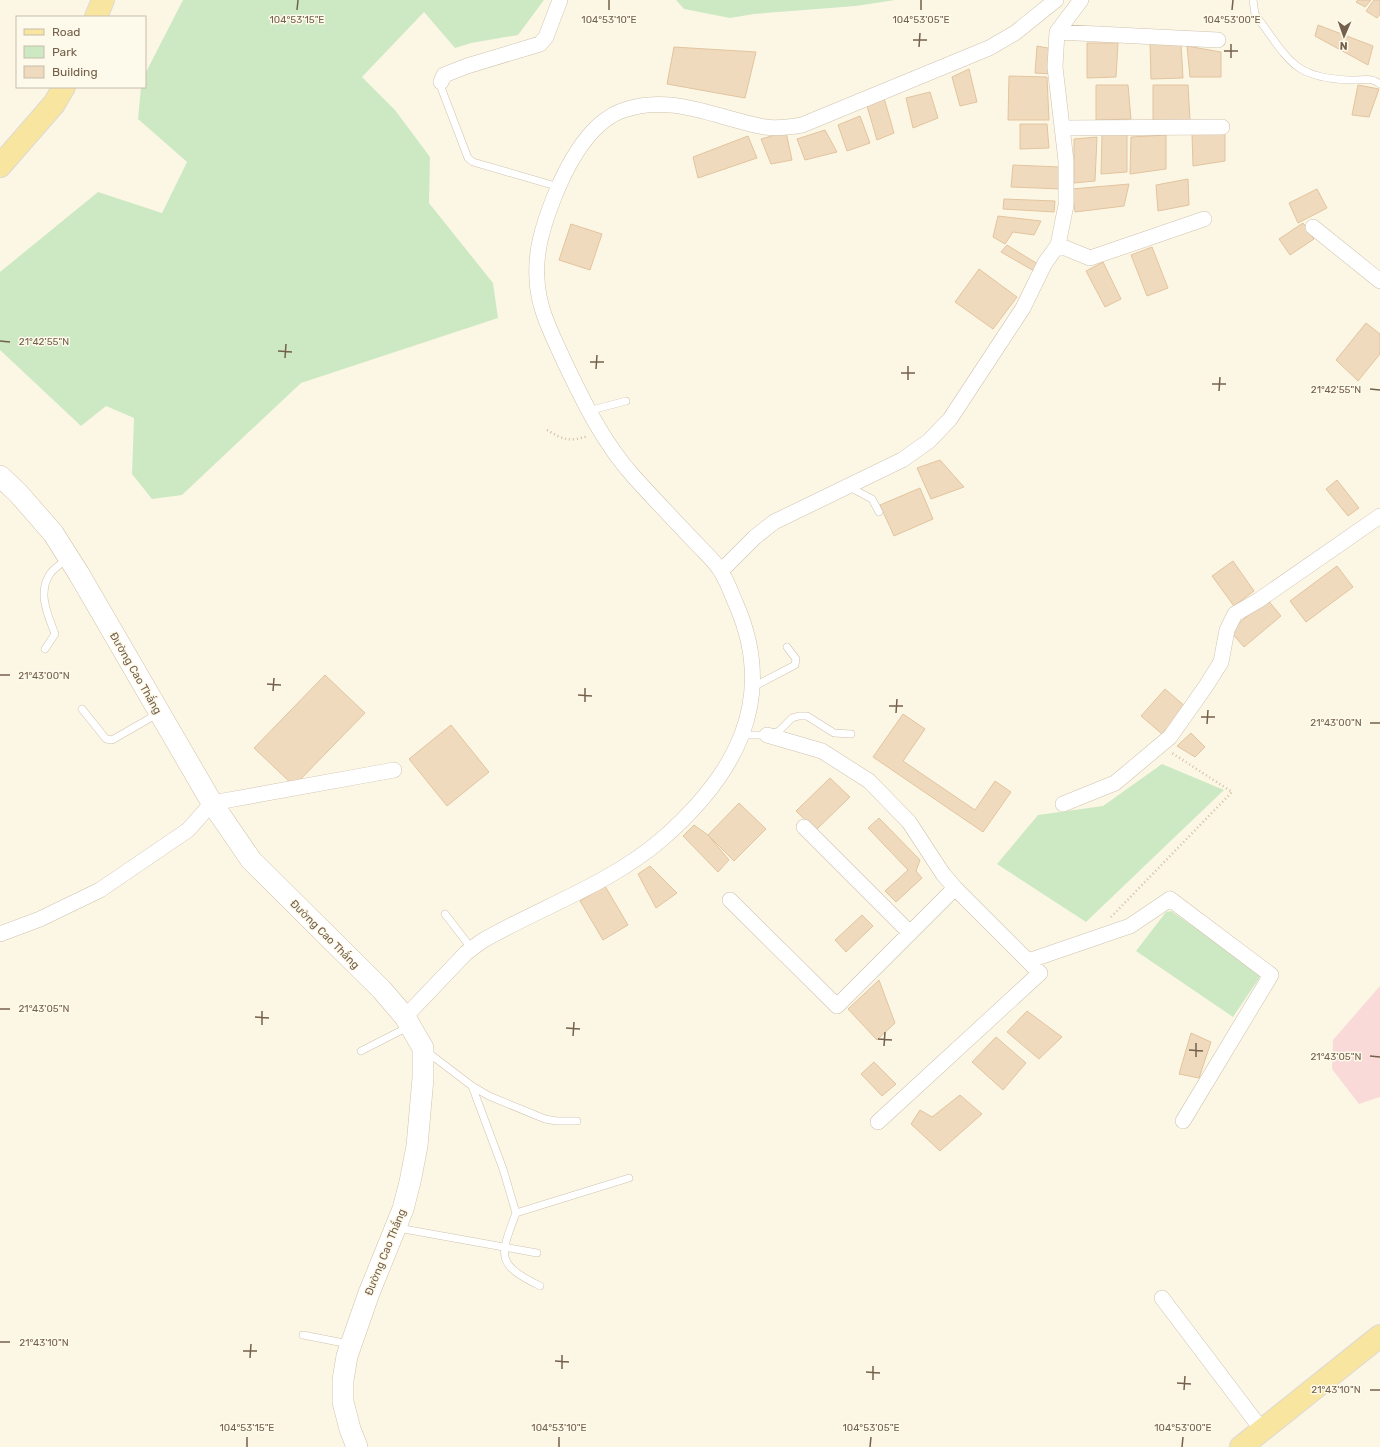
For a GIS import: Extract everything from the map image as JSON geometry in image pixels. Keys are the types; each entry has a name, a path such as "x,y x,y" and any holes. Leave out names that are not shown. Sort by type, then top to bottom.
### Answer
{"main road":[{"path":"96,16 103,0"},
{"path":"0,166 54,104 63,88"},
{"path":"1241,1447 1380,1336"}],"street":[{"path":"441,82 444,75 467,66 540,44 546,37 560,0"},
{"path":"407,1022 472,949 492,935 607,877 634,861 660,840 683,819 722,773 743,735 750,712 753,687 752,661 749,640 743,621 721,570 632,475 599,430 588,412 543,316 537,278 539,241 559,187 587,137 597,126 622,110 656,104 679,106 767,127 802,125 989,48 1015,33 1056,0"},
{"path":"721,570 755,537 774,522 917,451 939,432 950,419 1022,308 1045,263 1058,245 1066,205 1066,161 1055,67 1058,32 1081,0"},
{"path":"1058,32 1218,40"},
{"path":"1062,128 1222,127"},
{"path":"1058,245 1090,258 1204,219"},
{"path":"1313,227 1380,281"},
{"name":"Đường Cao Thắng","path":"0,476 18,493 53,532 212,803 251,860 382,990 407,1022 423,1048 423,1078 417,1146 408,1188 396,1228 369,1293 351,1344 343,1380 343,1402 350,1429 357,1447"},
{"path":"1063,804 1115,783 1170,737 1221,662 1227,630 1235,614 1259,600 1380,516"},
{"path":"768,735 822,751 869,781 909,822 955,888 1040,973 878,1122"},
{"path":"0,934 40,920 100,890 188,830 212,803 394,770"},
{"path":"804,827 910,933"},
{"path":"730,900 837,1006 955,888"},
{"path":"1028,961 1130,926 1170,899 1271,975 1183,1121"},
{"path":"1162,1298 1262,1430"}],"lane":[{"path":"1253,0 1253,6 1258,17 1293,65 1323,79 1353,80 1367,78 1380,84"},
{"path":"441,82 442,90 468,158 473,162 559,187"},
{"path":"588,412 626,401"},
{"path":"851,484 855,490 872,499 879,512"},
{"path":"45,649 55,634 45,609 44,595 46,583 50,574 68,557"},
{"path":"753,687 795,665 796,659 787,647"},
{"path":"82,709 106,739 112,740 159,713"},
{"path":"743,735 768,735 779,731 792,718 799,716 807,716 834,732 851,734"},
{"path":"445,914 472,949"},
{"path":"361,1050 407,1022"},
{"path":"423,1048 472,1086 489,1096 545,1119 557,1121 577,1120"},
{"path":"472,1086 503,1169 516,1213 503,1246 508,1267 520,1276 540,1286"},
{"path":"516,1213 629,1178"},
{"path":"396,1228 537,1253"},
{"path":"303,1335 351,1344"}],"path":[{"path":"547,430 565,440 571,440 587,437 599,430"},
{"path":"1111,916 1232,792 1160,746"}],"shaded area":[{"path":"1380,986 1380,1097 1359,1104 1332,1069 1333,1040"}],"green space":[{"path":"183,0 544,0 518,35 471,43 455,48 424,12 362,77 395,110 430,157 429,203 493,283 498,318 301,383 182,495 152,499 132,474 134,418 106,406 81,426 0,350 0,272 98,192 162,213 187,162 138,119 141,88 146,88 146,72"},
{"path":"676,0 895,0 856,6 754,14 730,18 684,9"},
{"path":"1162,764 1224,790 1086,922 997,864 1038,815 1103,806"},
{"path":"1171,911 1262,974 1233,1017 1136,951 1166,912"}],"building":[{"path":"1358,0 1371,0 1365,7 1356,2"},
{"path":"1374,0 1380,0 1380,14 1377,18 1366,11"},
{"path":"1318,25 1373,46 1368,65 1315,36"},
{"path":"1087,43 1118,43 1116,77 1087,78"},
{"path":"1150,43 1181,44 1183,78 1151,79"},
{"path":"1037,46 1053,49 1052,74 1035,73"},
{"path":"1187,46 1221,52 1221,77 1190,77"},
{"path":"674,47 756,52 745,98 667,84"},
{"path":"969,69 977,102 960,106 952,77"},
{"path":"1009,76 1047,77 1049,120 1008,120"},
{"path":"1096,85 1128,85 1131,119 1096,120"},
{"path":"1153,85 1188,85 1190,121 1153,121"},
{"path":"1358,85 1379,89 1369,117 1352,115"},
{"path":"930,92 938,118 913,128 906,98"},
{"path":"884,98 894,133 877,140 867,106"},
{"path":"860,116 870,143 847,151 838,125"},
{"path":"1020,124 1047,124 1049,148 1020,149"},
{"path":"825,130 837,152 805,160 797,139"},
{"path":"786,132 792,160 771,164 761,139"},
{"path":"1225,133 1225,161 1193,166 1192,134"},
{"path":"1127,134 1127,172 1101,174 1102,135"},
{"path":"1166,135 1166,169 1130,174 1131,137"},
{"path":"748,136 757,158 698,178 693,157"},
{"path":"1097,137 1095,181 1074,183 1074,139"},
{"path":"1013,165 1060,167 1062,189 1011,187"},
{"path":"1188,179 1189,205 1158,211 1156,185"},
{"path":"1129,184 1124,206 1075,212 1072,189"},
{"path":"1317,189 1327,208 1298,223 1289,203"},
{"path":"1004,199 1055,201 1054,212 1003,209"},
{"path":"998,216 1041,221 1034,235 1013,232 1005,244 993,237"},
{"path":"1303,223 1314,239 1290,255 1279,239"},
{"path":"571,224 602,234 590,270 559,260"},
{"path":"1007,245 1041,266 1034,271 1001,252"},
{"path":"1152,247 1168,288 1147,296 1131,255"},
{"path":"1103,262 1121,299 1105,307 1086,271"},
{"path":"979,269 1017,297 993,329 955,302"},
{"path":"1366,323 1380,334 1380,354 1358,381 1336,360"},
{"path":"940,460 964,487 931,499 917,468"},
{"path":"1337,480 1359,508 1348,516 1326,489"},
{"path":"920,488 933,519 894,536 880,505"},
{"path":"1233,561 1254,591 1234,606 1212,576"},
{"path":"1337,566 1353,587 1306,622 1290,601"},
{"path":"1267,599 1281,616 1244,647 1230,631"},
{"path":"325,675 365,713 294,786 254,748"},
{"path":"1165,689 1186,707 1162,734 1141,716"},
{"path":"903,714 925,729 903,761 975,810 995,781 1011,792 983,832 873,757"},
{"path":"451,725 489,772 447,806 409,759"},
{"path":"1191,733 1205,747 1195,757 1177,746"},
{"path":"830,778 850,797 816,830 796,811"},
{"path":"739,803 766,829 734,861 708,835"},
{"path":"879,818 920,860 916,871 922,878 896,902 885,891 908,870 868,828"},
{"path":"694,825 708,835 729,860 718,872 683,836"},
{"path":"650,866 677,893 656,908 638,874"},
{"path":"605,886 628,925 603,940 580,901"},
{"path":"862,915 873,926 846,952 835,940"},
{"path":"879,980 895,1023 877,1040 848,1009"},
{"path":"1027,1011 1062,1037 1039,1059 1007,1032"},
{"path":"1191,1033 1211,1042 1199,1078 1179,1074"},
{"path":"996,1037 1026,1063 1003,1090 972,1062"},
{"path":"874,1062 896,1084 882,1096 861,1074"},
{"path":"960,1095 982,1114 940,1151 911,1124 920,1110 932,1117"}]}
